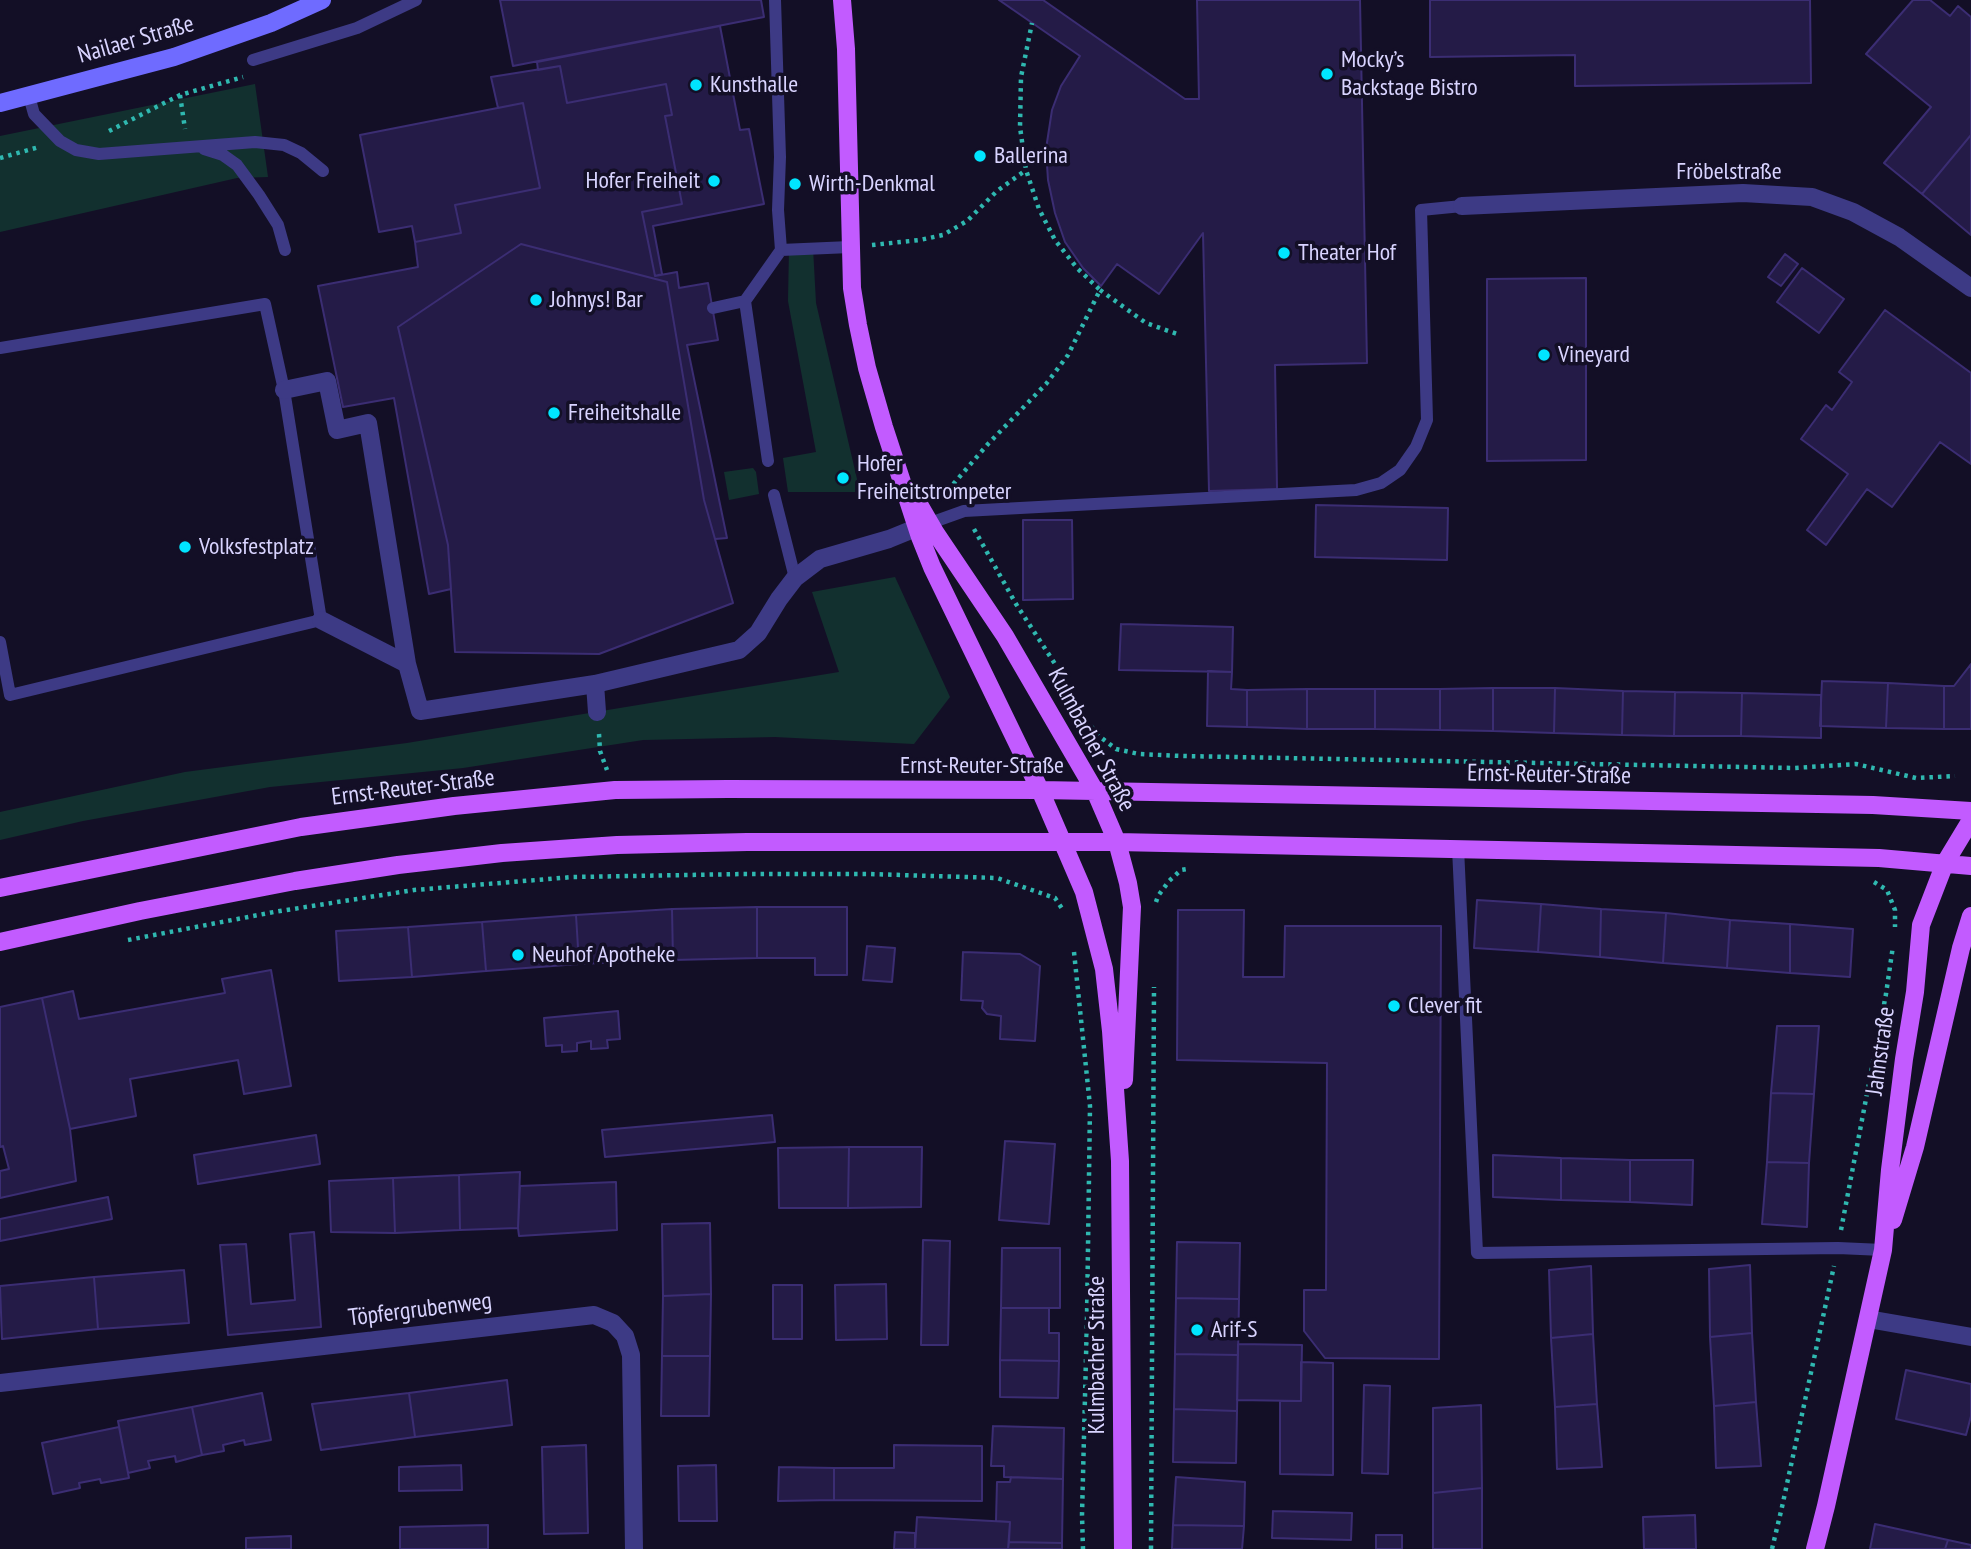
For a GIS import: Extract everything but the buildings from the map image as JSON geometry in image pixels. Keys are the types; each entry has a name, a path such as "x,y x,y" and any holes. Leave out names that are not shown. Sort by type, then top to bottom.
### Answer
{"main road":[{"name":"Kulmbacher Straße","path":"842,0 846,49 852,288 867,368 895,462 923,526 1005,636 1095,791 1116,842 1128,883 1132,907 1120,1161 1123,1549"},
{"name":"Kulmbacher Straße","path":"895,462 916,499 932,567 1040,790 1084,892 1104,969 1120,1161"},
{"name":"Ernst-Reuter-Straße","path":"0,888 301,827 454,806 615,790 1040,790 1873,805 1971,811"},
{"name":"Jahnstraße","path":"1883,1250 1890,1170 1915,992 1920,935 1928,903 1945,863 1971,820"},
{"path":"0,942 140,911 398,864 606,846 747,842 1116,842 1879,858 1971,866"},
{"name":"Jahnstraße","path":"1815,1549 1883,1250 1915,1147 1971,916"}],"street":[{"name":"Nailaer Straße","path":"0,103 174,57 271,23 322,0"},
{"name":"Fröbelstraße","path":"1462,206 1744,192 1812,197 1853,212 1899,237 1971,288"},
{"path":"284,390 332,379 337,429 368,423 407,664 420,711 595,684 739,650 758,633 795,578 820,559 923,526"},
{"path":"321,620 407,664"},
{"path":"595,684 597,712"},
{"name":"Töpfergrubenweg","path":"0,1383 594,1315 613,1323 625,1336 631,1355 634,1549"},
{"path":"1868,1319 1971,1337"}],"lane":[{"path":"253,60 357,28 416,0"},
{"path":"713,308 744,302 781,250 775,0"},
{"path":"29,96 34,114 60,141 76,150 99,154 255,142 284,145 302,153 323,171"},
{"path":"188,148 209,149 223,155 237,166 278,225 285,250"},
{"path":"923,526 964,511 1356,490 1381,483 1400,470 1416,447 1427,420 1421,210 1462,206"},
{"path":"781,250 850,247"},
{"path":"744,302 768,461"},
{"path":"0,348 265,304 284,390 321,620 10,695 0,642"},
{"path":"774,495 795,578"},
{"path":"1458,848 1477,1253 1838,1248 1883,1250"}],"path":[{"path":"1032,23 1021,77 1020,127 1026,170 1039,209 1055,240 1077,268 1100,290 1146,323 1177,334"},
{"path":"0,158 109,131 180,95 247,76 253,60"},
{"path":"180,95 188,148"},
{"path":"850,247 943,235 967,221 997,191 1026,170"},
{"path":"916,499 949,489 1046,384 1068,355 1100,290"},
{"path":"964,511 1085,719 1099,736 1116,749 1139,754 1196,756 1794,768 1856,764 1916,778 1955,776"},
{"path":"1154,908 1168,881 1181,870 1192,867"},
{"path":"115,943 274,912 414,890 586,877 869,874 997,878 1055,898 1066,919"},
{"path":"1772,1549 1838,1248 1895,935 1895,910 1887,890 1872,882"},
{"path":"1073,943 1090,1106 1083,1549"},
{"path":"1151,1549 1154,982"}],"green space":[{"path":"255,84 268,177 237,178 0,232 0,136"},
{"path":"813,248 816,303 860,492 788,492 783,458 816,452 788,301 789,250"},
{"path":"753,468 759,494 729,500 724,472"},
{"path":"895,577 950,697 914,744 775,737 643,740 463,768 270,787 83,821 0,840 0,812 185,772 407,743 839,672 812,592"}],"place":[{"name":"Mocky’s Backstage Bistro","path":"1327,74"},
{"name":"Kunsthalle","path":"696,85"},
{"name":"Ballerina","path":"980,156"},
{"name":"Hofer Freiheit","path":"714,181"},
{"name":"Wirth-Denkmal","path":"795,184"},
{"name":"Theater Hof","path":"1284,253"},
{"name":"Johnys! Bar","path":"536,300"},
{"name":"Vineyard","path":"1544,355"},
{"name":"Freiheitshalle","path":"554,413"},
{"name":"Hofer Freiheitstrompeter","path":"843,478"},
{"name":"Volksfestplatz","path":"185,547"},
{"name":"Neuhof Apotheke","path":"518,955"},
{"name":"Clever fit","path":"1394,1006"},
{"name":"Arif-S","path":"1197,1330"}]}
